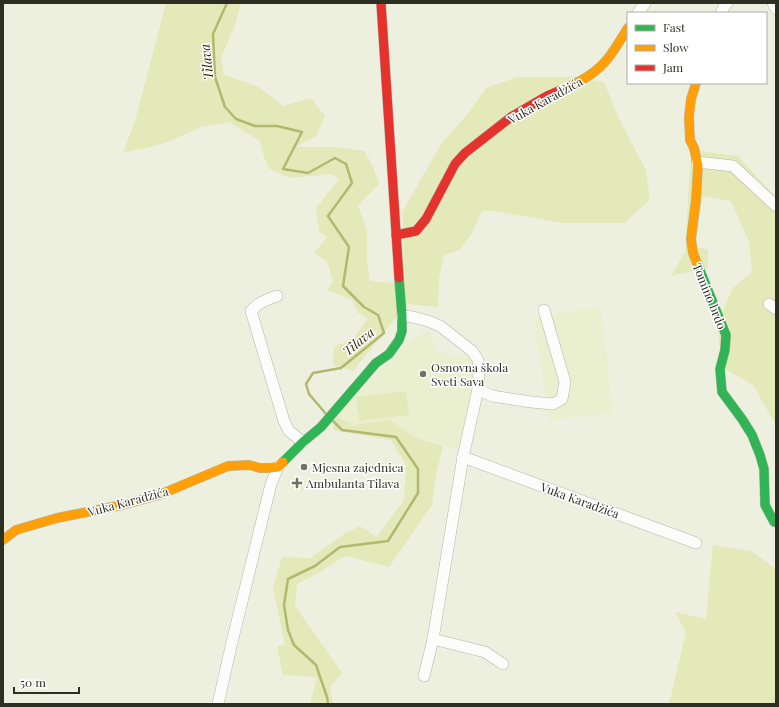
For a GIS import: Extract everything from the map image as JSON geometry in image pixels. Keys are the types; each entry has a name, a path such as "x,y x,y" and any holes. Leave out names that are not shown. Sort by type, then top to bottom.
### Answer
{"street":[{"path":"218,704 271,484 278,467 303,442 321,427 376,363 389,354 399,340 402,331 381,3"},
{"path":"639,12 645,3"},
{"path":"721,12 727,3"},
{"path":"773,3 776,10"},
{"name":"Vuka Karadžića","path":"396,235 416,231 426,219 455,164 465,153 511,117 547,96 577,83 593,73 609,56 627,29"},
{"name":"Tomino brdo","path":"696,84 688,117 690,140 694,148 698,166 696,200 691,239 693,253 726,335 725,350 720,369 722,392 752,435 764,469 766,505 774,522"},
{"path":"697,162 733,166 776,206"},
{"path":"277,296 261,302 251,311 284,421 289,431 303,442"},
{"path":"478,389 492,396 531,402 553,404 562,399 565,382 544,310"},
{"path":"402,316 418,318 440,326 472,351 478,360 479,370 478,389 463,457 433,639 424,676"},
{"name":"Vuka Karadžića","path":"463,457 696,542"},
{"name":"Vuka Karadžića","path":"3,540 16,530 57,518 122,505 159,495 228,466 249,465 260,468 278,467"},
{"path":"433,639 485,652 503,664"}],"shaded area":[{"path":"166,3 241,3 235,25 221,58 224,75 259,87 283,106 311,98 325,116 316,136 296,147 334,147 364,151 373,167 379,184 358,206 367,230 367,263 370,281 405,284 402,212 442,143 469,112 486,88 517,77 578,77 604,82 618,117 646,170 650,200 624,223 563,223 494,211 482,211 471,235 460,250 444,255 439,278 438,307 407,304 353,371 333,365 334,347 354,338 368,318 358,313 352,300 327,290 333,281 327,261 314,253 327,237 319,231 316,208 339,179 332,174 289,178 270,169 264,157 260,141 229,122 201,127 166,143 123,153 135,121"},
{"path":"691,150 738,156 776,198 776,425 753,385 722,367 717,324 733,288 752,272 749,242 731,201 703,196 694,246 708,250 708,268 671,276 685,252"},
{"path":"601,307 613,413 548,420 534,317"},
{"name":"Osnovna škola Sveti Sava","path":"429,329 436,351 472,359 474,394 464,450 416,438 390,420 353,425 336,416 399,350"},
{"path":"406,391 409,415 359,421 356,397"},
{"path":"336,416 353,425 390,420 416,438 443,446 436,475 432,505 389,567 345,556 320,572 297,584 295,606 342,673 330,687 333,704 310,704 317,677 283,675 277,646 285,644 273,588 282,557 311,558 344,534 360,526 377,537 404,500 406,465 391,440 333,430"},
{"name":"Ambulanta Tilava","path":"291,475 307,482 303,492 287,485"},
{"path":"713,545 751,551 776,569 776,704 669,704 686,632 675,612 706,619"}],"waterway":[{"name":"Tilava","path":"227,3 213,34 215,77 225,107 236,119 255,126 277,126 302,132 283,169 308,173 335,158 346,164 352,183 328,216 349,247 343,286 364,307 378,315 384,333 341,368 313,373 306,384 309,394 326,414"},
{"name":"Tilava","path":"328,704 316,665 294,645 288,630 284,605 288,579 315,566 340,547 388,541 418,493 418,469 396,437 342,430 333,421"}],"traffic: fast":[{"path":"697,263 726,335 725,350 720,369 722,392 752,435 764,469 765,505 774,522"},
{"path":"283,462 321,427 376,363 389,354 399,340 402,331 399,278"}],"traffic: slow":[{"path":"561,90 581,80 599,68 612,54 627,30"},
{"path":"696,84 691,99 689,117 690,140 694,148 698,166 696,200 691,239 693,253 697,263"},
{"path":"3,540 16,530 57,518 122,505 159,495 228,466 249,465 260,468 270,468 278,467 283,462"}],"traffic: jam":[{"path":"381,3 399,278"},
{"path":"396,235 416,231 426,219 455,164 465,153 511,117 547,96 561,90"}],"place":[{"name":"Osnovna škola Sveti Sava","path":"423,374"},
{"name":"Mjesna zajednica","path":"304,467"},
{"name":"Ambulanta Tilava","path":"297,483"}]}
